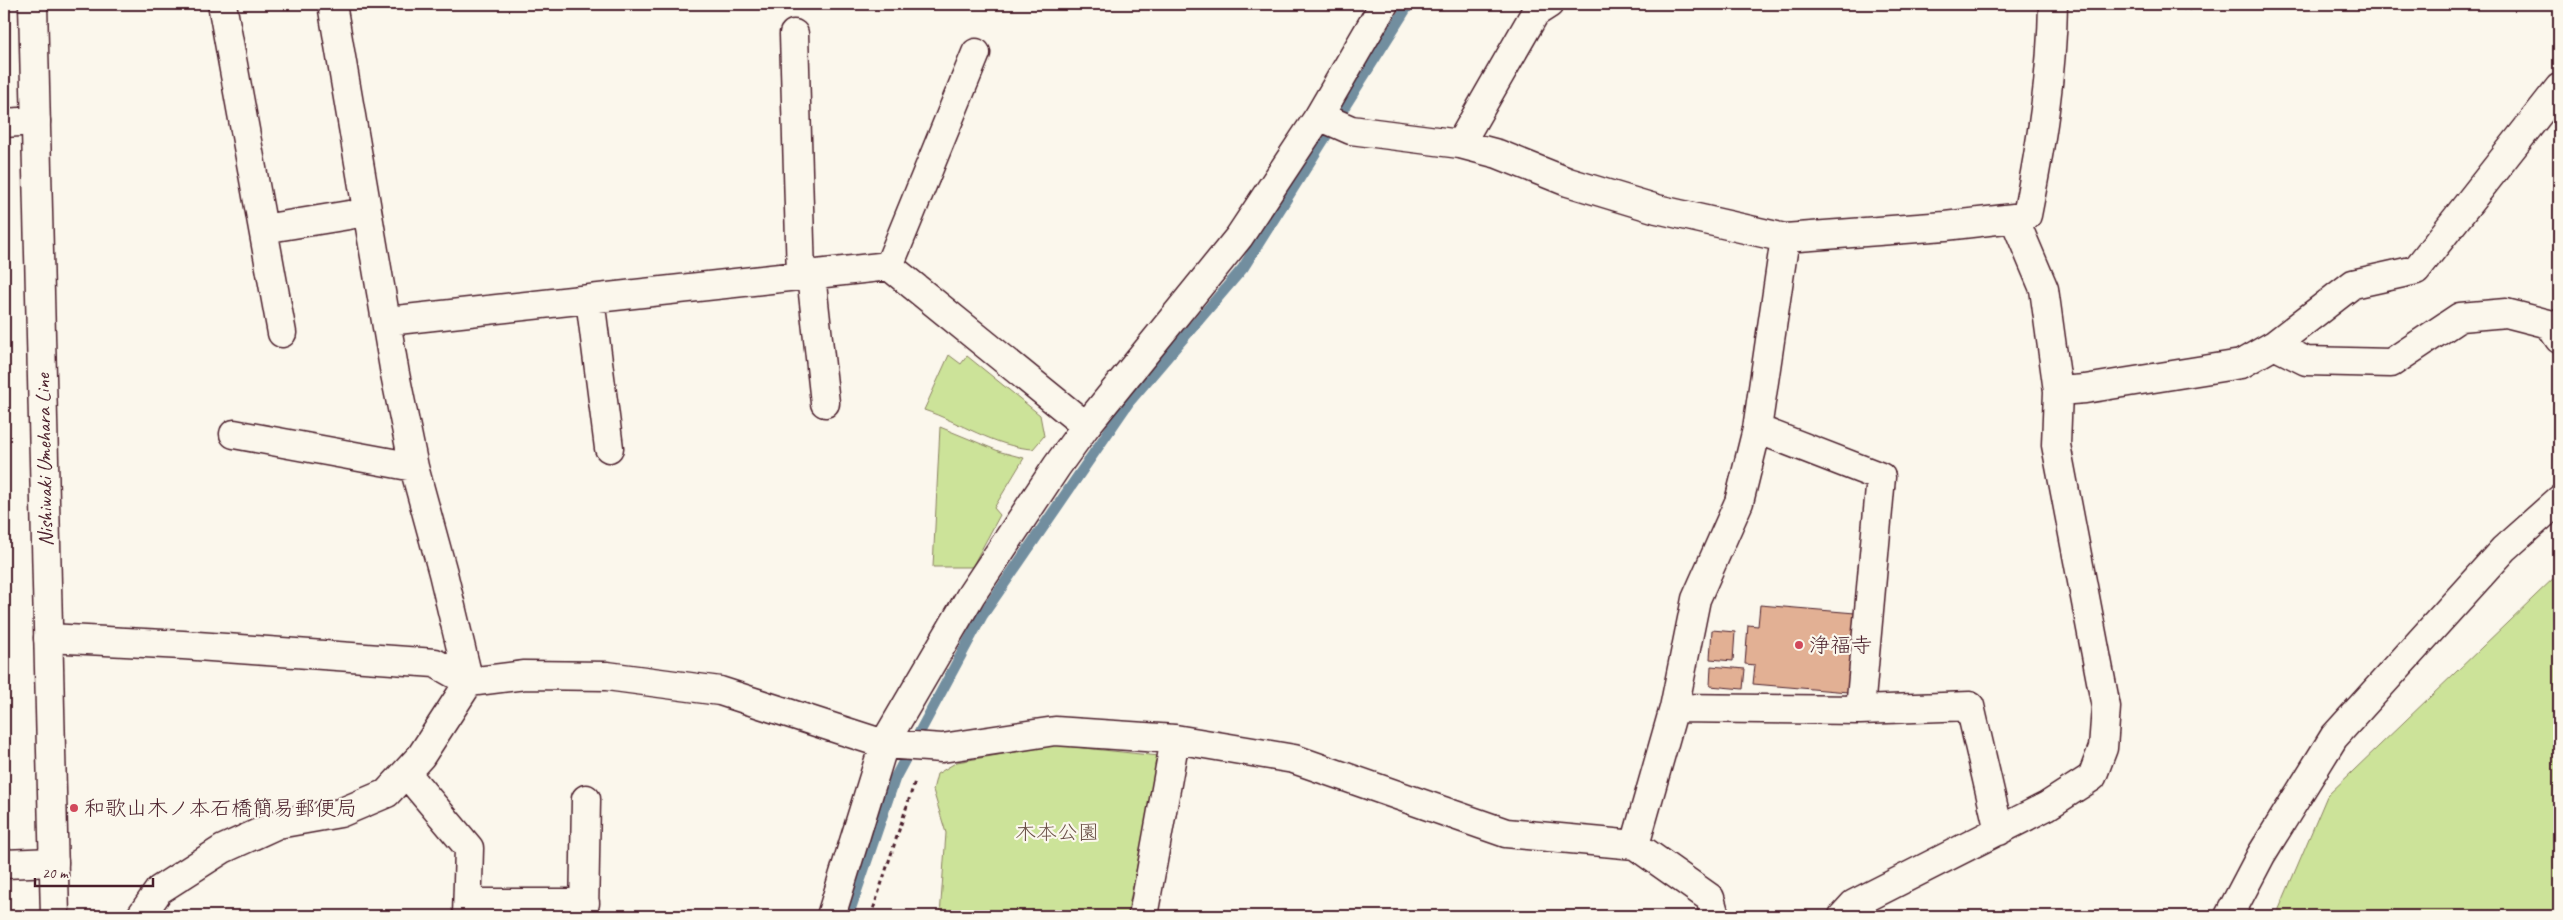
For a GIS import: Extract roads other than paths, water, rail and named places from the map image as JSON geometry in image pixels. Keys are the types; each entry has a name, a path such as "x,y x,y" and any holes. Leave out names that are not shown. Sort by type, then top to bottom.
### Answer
{"street":[{"name":"Nishiwaki Umehara Line","path":"33,4 55,916"},
{"path":"222,4 282,333"},
{"path":"141,916 159,890 222,849 278,824 340,813 387,793 407,774 469,682 443,573 414,467 395,374 388,321 332,4"},
{"path":"831,916 884,744 972,595 1057,466 1086,426 1239,237 1319,116 1384,4"},
{"path":"1460,144 1535,13 1549,4"},
{"path":"1319,116 1350,130 1460,144 1498,154 1568,182 1657,209 1785,238 1945,226 2014,218 2027,215 2041,145 2052,59 2053,4"},
{"path":"794,34 806,275 825,403"},
{"path":"889,266 976,53"},
{"path":"2058,391 2085,389 2241,364 2274,345 2353,284 2416,270 2559,88"},
{"path":"4,123 36,121"},
{"path":"263,229 349,215"},
{"path":"1843,916 1854,904 2048,806 2092,777 2102,748 2106,707 2056,445 2058,391 2044,289 2014,218"},
{"path":"1635,845 1674,708 1696,599 1739,502 1757,429 1785,238"},
{"path":"388,321 889,266 1086,426"},
{"path":"590,299 609,448"},
{"path":"2274,345 2306,361 2391,363 2460,317 2506,313 2549,324 2559,339"},
{"path":"1757,429 1881,477 1860,710"},
{"path":"234,434 414,467"},
{"path":"2229,916 2261,855 2334,737 2504,548 2559,500"},
{"path":"48,638 435,662 469,682 524,675 607,676 720,691 884,744 934,748 1054,731 1175,739 1294,759 1506,833 1635,845 1710,898 1718,916"},
{"path":"1674,708 1860,710 1970,706 1999,831"},
{"path":"1142,916 1175,739"},
{"path":"407,774 469,848 468,910 585,910 586,799"},
{"path":"4,864 54,862"}],"waterway":[{"path":"848,916 895,778 982,616 1129,402 1243,268 1409,4"}],"place":[{"name":"浄福寺","path":"1799,645"},
{"name":"和歌山木ノ本石橋簡易郵便局","path":"74,808"}],"park label":[{"name":"木本公園","path":"1057,832"}]}
